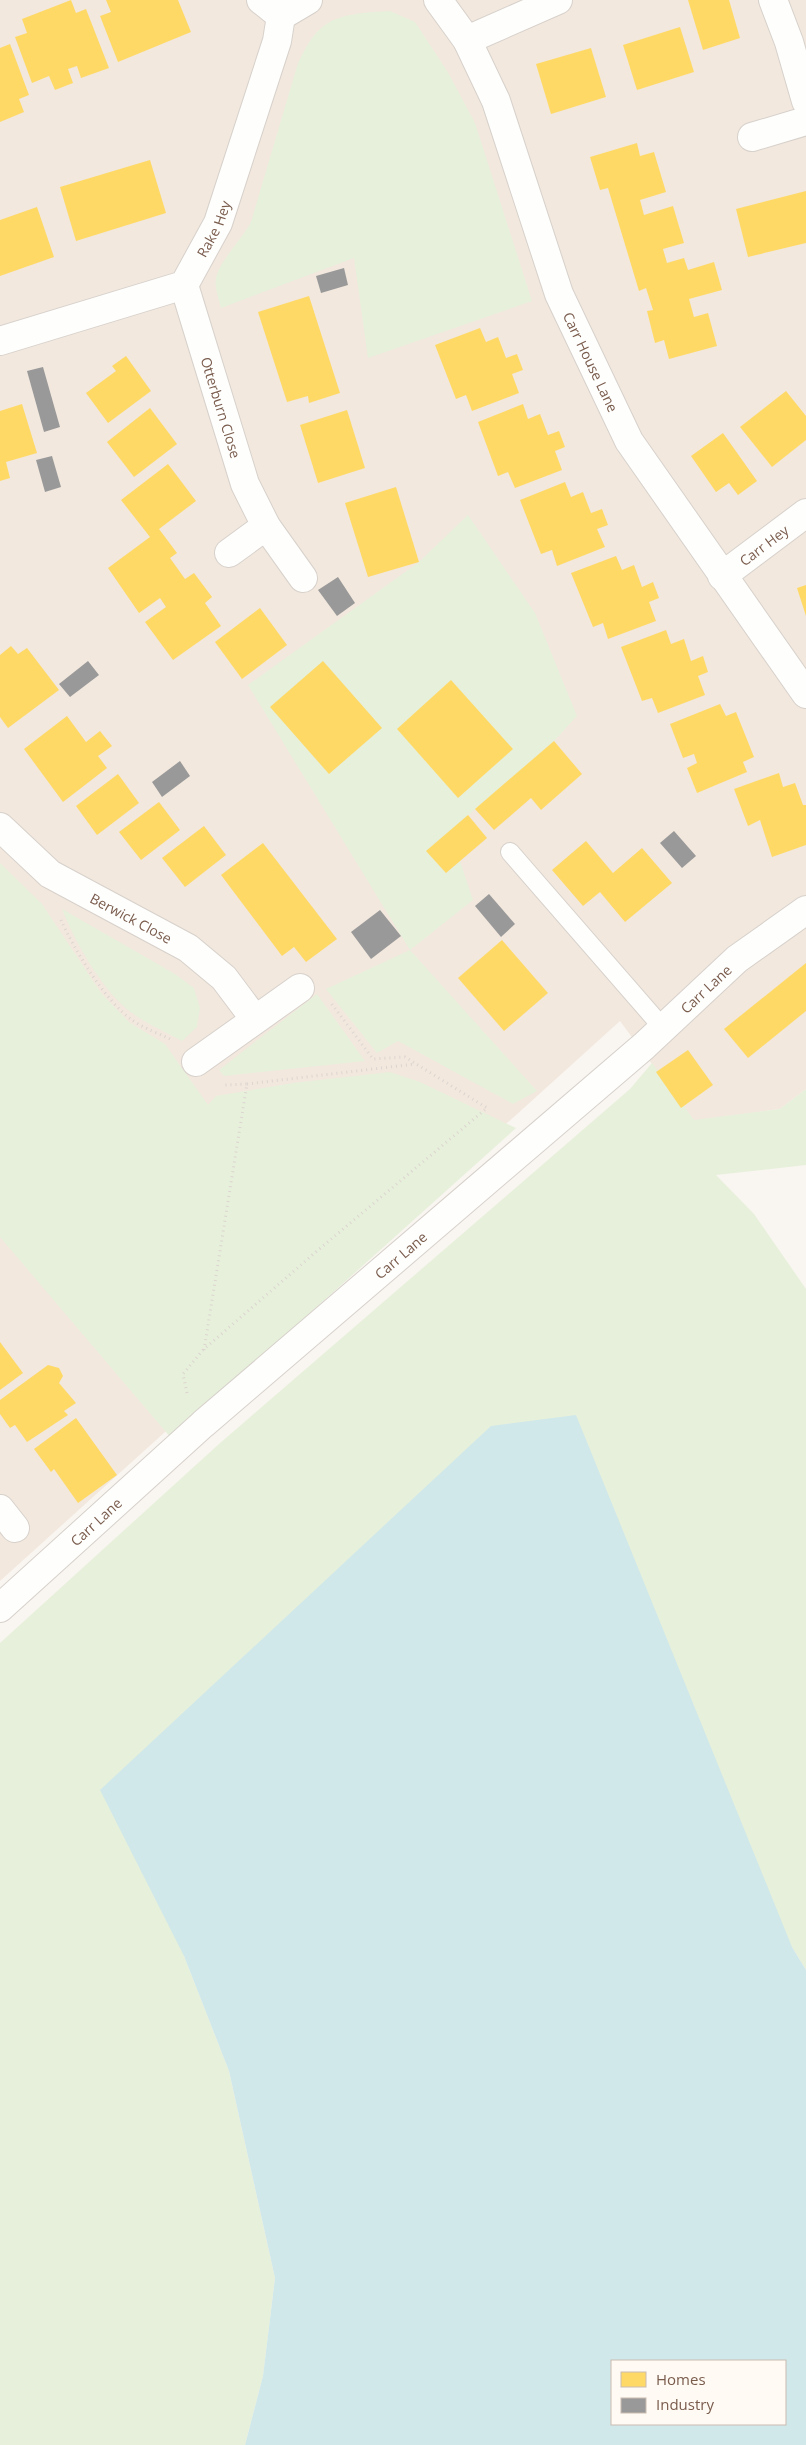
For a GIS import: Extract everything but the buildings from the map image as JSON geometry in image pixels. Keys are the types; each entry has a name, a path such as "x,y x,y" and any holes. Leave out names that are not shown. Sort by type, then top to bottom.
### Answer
{"street":[{"name":"Rake Hey","path":"184,285 218,223 277,41 271,8 308,0"},
{"name":"Carr House Lane","path":"438,0 467,40 496,101 559,294 629,441 806,694"},
{"path":"467,40 558,0"},
{"path":"773,0 789,42 806,101"},
{"path":"752,137 806,121"},
{"path":"0,341 184,285"},
{"name":"Otterburn Close","path":"184,285 245,484 266,526 303,578"},
{"name":"Carr Hey","path":"722,576 806,513"},
{"path":"228,553 266,526"},
{"name":"Berwick Close","path":"0,827 50,874 188,948 224,978 254,1018"},
{"name":"Carr Lane","path":"0,1608 204,1424 663,1028 737,959 806,910"},
{"path":"200,1059 254,1018 300,988"}],"lane":[{"path":"510,852 663,1028"}],"path":[{"path":"50,874 52,900 71,942 104,991 131,1020 200,1059 216,1085 247,1084 416,1064"},
{"path":"204,1424 189,1402 183,1374 204,1350 316,1251 486,1108 405,1058 373,1059 312,978 300,988"},
{"path":"204,1350 247,1084"}],"shaded area":[{"path":"0,0 806,0 806,1089 780,1109 694,1121 620,1021 0,1581"}],"green space":[{"path":"390,11 415,22 449,74 475,123 532,301 368,358 354,258 221,308 216,278 221,265 251,222 298,63 309,42 325,25 339,18 356,14"},
{"path":"468,515 535,613 577,716 554,741 427,851 446,873 460,861 473,900 410,950 248,685 419,562"},
{"path":"0,863 42,904 101,993 130,1023 165,1044 208,1105 216,1096 293,1083 390,1072 420,1082 516,1128 171,1438 0,1237"},
{"path":"62,909 175,974 194,988 200,1008 197,1027 182,1041 144,1021 121,1004 91,966 74,936"},
{"path":"410,950 537,1091 513,1104 398,1041 377,1053 326,989"},
{"path":"317,994 365,1061 224,1076 219,1070"},
{"path":"652,1063 694,1120 780,1109 806,1089 806,1165 716,1175 754,1214 806,1289 806,1970 792,1947 184,1956 229,2071 275,2278 263,2376 245,2445 0,2445 0,1643 219,1444 630,1089"}],"water":[{"path":"576,1415 792,1947 806,1970 806,2445 245,2445 263,2376 275,2278 229,2071 184,1956 100,1790 491,1426"}]}
